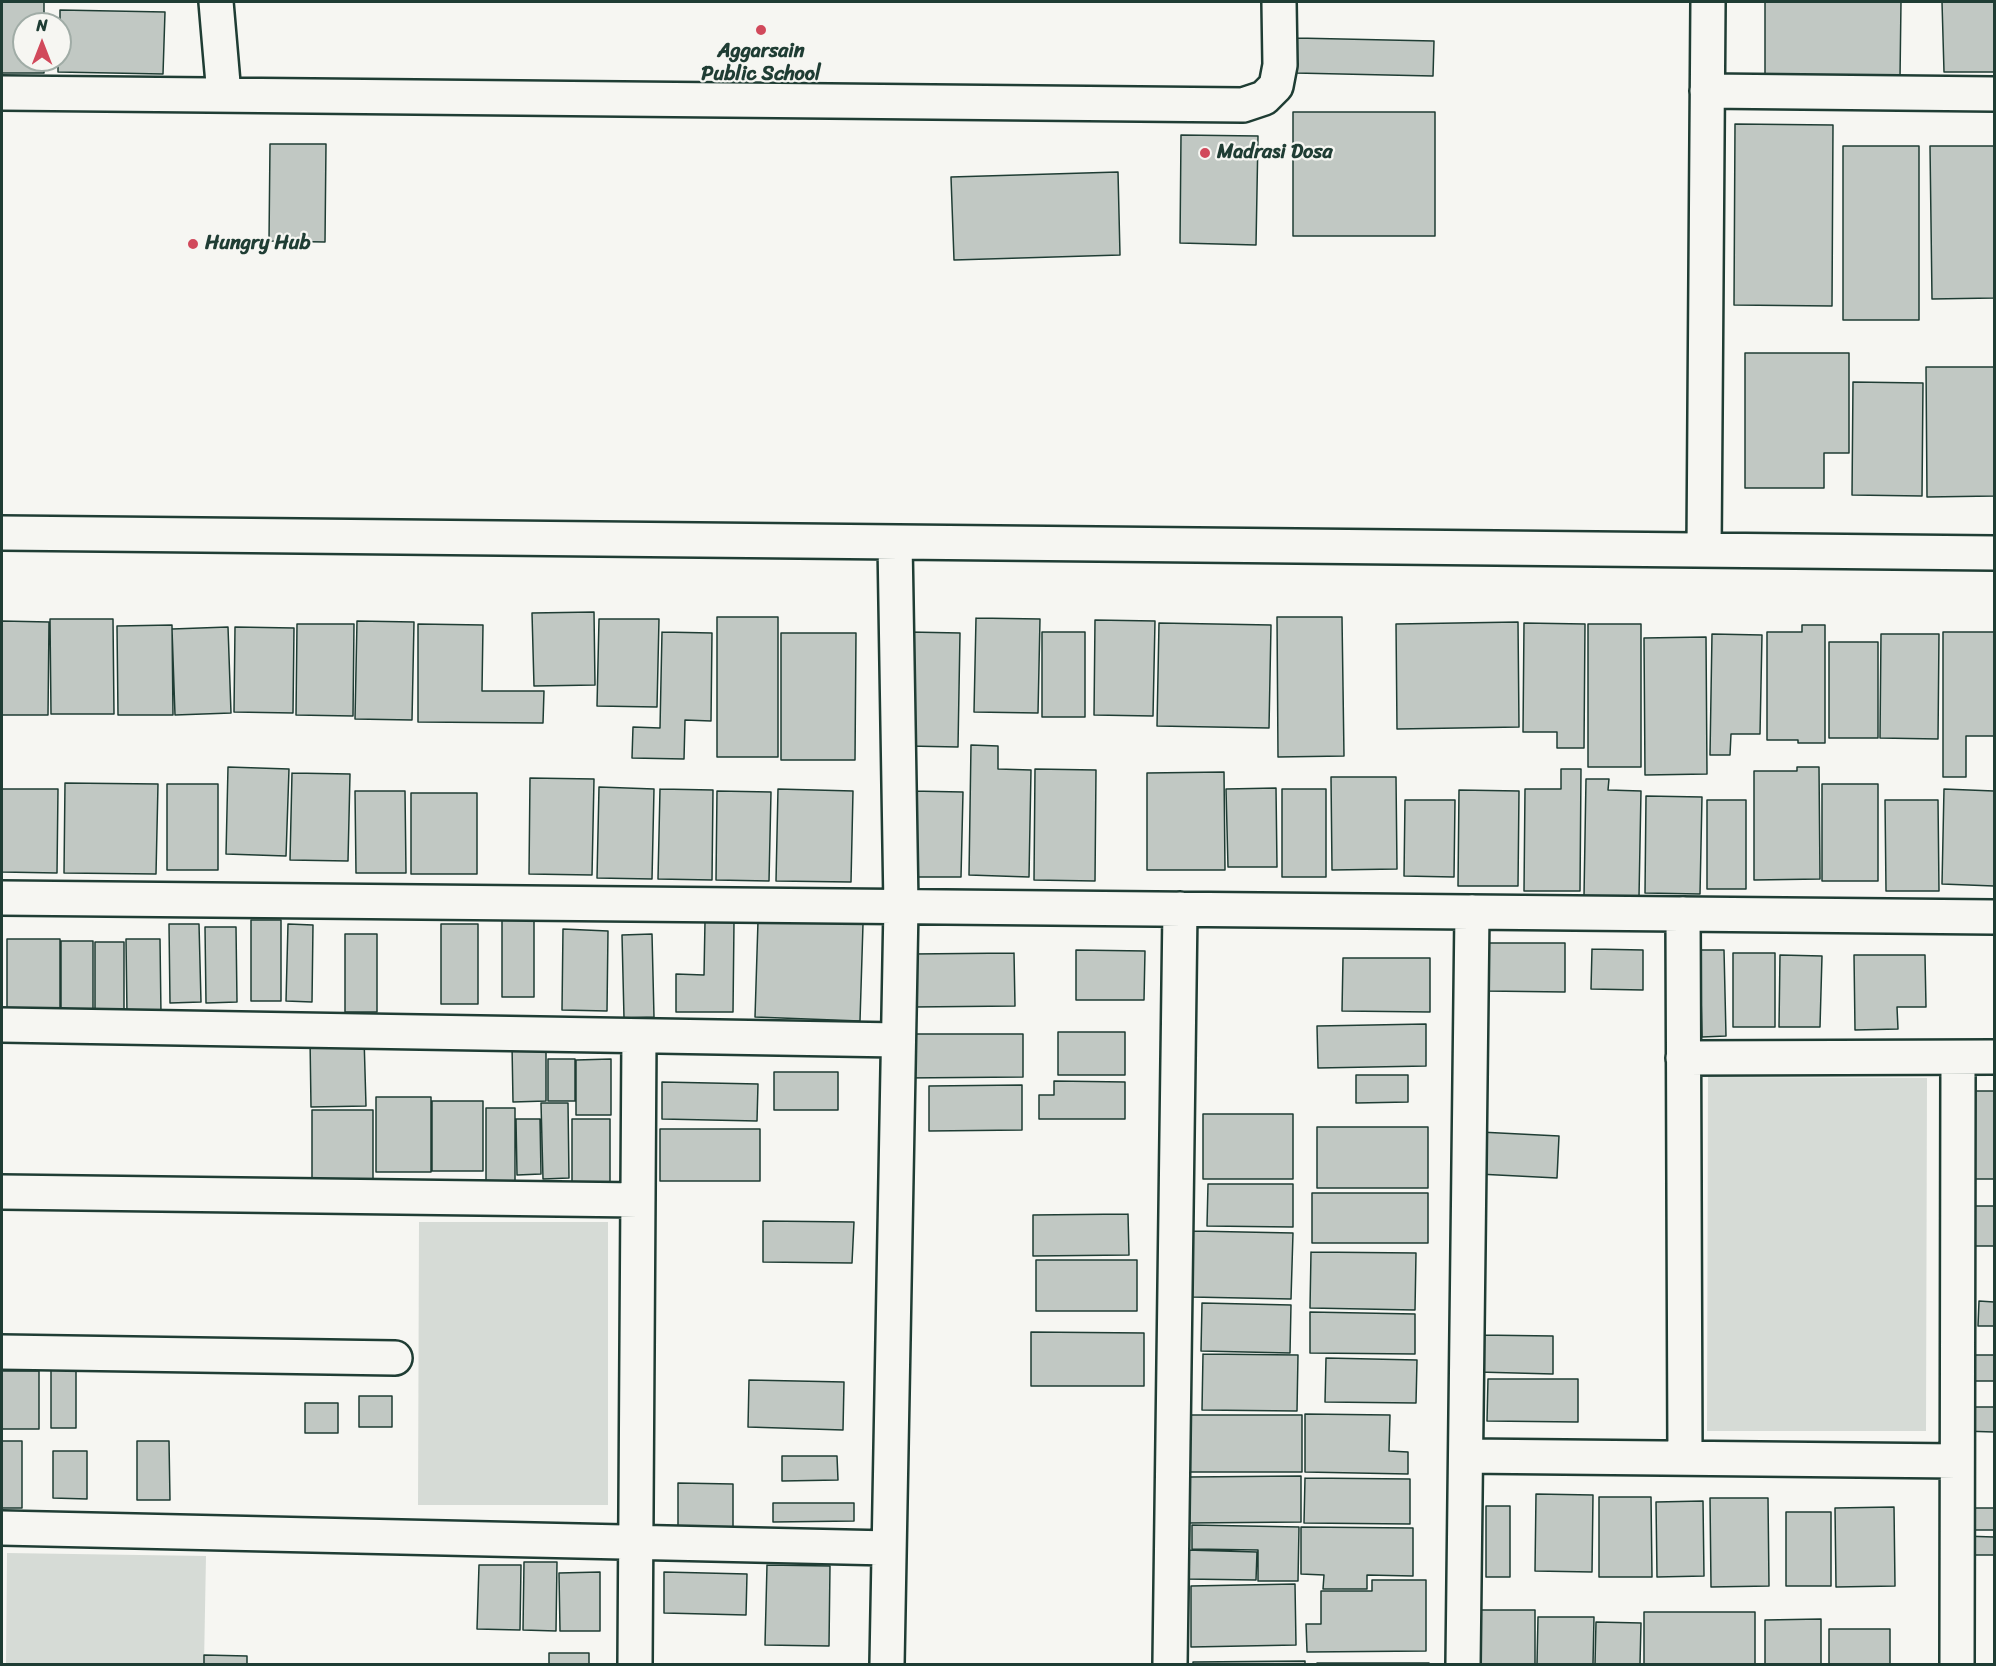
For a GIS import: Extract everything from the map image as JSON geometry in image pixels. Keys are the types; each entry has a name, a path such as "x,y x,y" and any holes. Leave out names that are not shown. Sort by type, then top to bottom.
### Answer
{"street":[{"path":"216,2 224,95"},
{"path":"2,93 1243,105 1264,98 1276,86 1280,65 1280,2"},
{"path":"1704,550 1708,2"},
{"path":"1707,91 1995,94"},
{"path":"2,533 1995,553"},
{"path":"887,1665 901,906 895,542"},
{"path":"2,898 1995,917"},
{"path":"1170,1665 1180,909"},
{"path":"1463,1665 1472,912"},
{"path":"1683,914 1685,1458"},
{"path":"2,1025 898,1040"},
{"path":"635,1665 639,1036"},
{"path":"1683,1058 1995,1057"},
{"path":"1957,1665 1958,1058"},
{"path":"2,1192 638,1200"},
{"path":"2,1352 395,1358"},
{"path":"1466,1456 1957,1461"},
{"path":"2,1528 889,1548"}],"shaded area":[{"path":"1708,1077 1927,1078 1926,1431 1707,1431"},
{"path":"419,1222 608,1222 608,1505 418,1505"},
{"path":"7,1553 206,1556 204,1664 6,1664"}],"building":[{"path":"2,2 44,2 44,12 12,12 12,72 44,73 2,73"},
{"path":"1765,2 1901,2 1900,78 1765,77"},
{"path":"1942,2 1994,2 1994,72 1944,72"},
{"path":"60,10 165,12 163,74 58,72 72,72 72,12 60,12"},
{"path":"1296,38 1434,41 1433,76 1295,73"},
{"path":"1293,112 1435,112 1435,236 1293,236"},
{"path":"1735,124 1833,125 1832,306 1734,305"},
{"path":"1181,135 1258,136 1256,245 1180,243"},
{"path":"270,144 326,144 325,242 269,241"},
{"path":"1843,146 1919,146 1919,320 1843,320"},
{"path":"1930,146 1994,146 1994,298 1932,299"},
{"path":"1118,172 1120,255 954,260 951,177"},
{"path":"1745,353 1849,353 1849,453 1824,453 1824,488 1745,488"},
{"path":"1926,367 1994,367 1994,496 1927,497"},
{"path":"1853,382 1923,383 1922,496 1852,495"},
{"path":"594,612 595,685 534,686 532,613"},
{"path":"717,617 778,617 778,757 717,757"},
{"path":"1277,617 1342,617 1344,756 1278,757"},
{"path":"976,618 1040,619 1038,713 974,712"},
{"path":"50,619 113,619 114,714 51,714"},
{"path":"599,619 659,619 657,707 597,706"},
{"path":"1095,620 1155,621 1153,716 1094,715"},
{"path":"2,621 49,622 48,715 2,715"},
{"path":"357,621 414,622 412,720 355,719"},
{"path":"1518,622 1519,727 1397,729 1396,624"},
{"path":"1159,623 1271,625 1269,728 1157,726"},
{"path":"1524,623 1585,624 1584,748 1557,748 1557,732 1523,732"},
{"path":"297,624 354,624 353,716 296,715"},
{"path":"418,624 483,625 482,691 544,691 543,723 418,722"},
{"path":"1588,624 1641,624 1641,767 1588,767"},
{"path":"172,625 173,715 118,715 117,626"},
{"path":"1802,625 1825,625 1825,743 1767,740 1767,632 1802,632"},
{"path":"228,627 231,713 175,715 172,629"},
{"path":"235,627 294,628 293,713 234,712"},
{"path":"662,632 712,633 711,721 685,720 684,759 632,758 633,727 660,728"},
{"path":"909,632 960,633 958,747 908,746"},
{"path":"1042,632 1085,632 1085,717 1042,717"},
{"path":"1943,632 1994,632 1994,736 1966,736 1966,777 1943,777"},
{"path":"781,633 856,633 855,760 781,760"},
{"path":"1712,634 1762,635 1760,734 1731,734 1730,755 1710,755"},
{"path":"1881,634 1939,634 1938,739 1880,738"},
{"path":"1706,637 1707,774 1645,775 1644,638"},
{"path":"1829,642 1878,642 1878,738 1829,738"},
{"path":"971,745 998,746 998,769 1031,770 1029,877 969,875"},
{"path":"228,767 289,769 286,856 226,854"},
{"path":"1797,767 1819,767 1820,879 1754,880 1754,771 1797,771"},
{"path":"1035,769 1096,770 1095,881 1034,880"},
{"path":"1561,769 1581,769 1580,891 1524,891 1525,789 1561,789"},
{"path":"1224,772 1225,870 1147,870 1147,773"},
{"path":"292,773 350,774 348,861 290,860"},
{"path":"1331,777 1396,777 1397,869 1332,870"},
{"path":"530,778 594,779 592,875 529,874"},
{"path":"1586,779 1609,779 1608,790 1641,791 1639,897 1584,896"},
{"path":"65,783 158,784 156,874 64,873"},
{"path":"167,784 218,784 218,870 167,870"},
{"path":"1822,784 1878,784 1878,881 1822,881"},
{"path":"599,787 654,789 652,879 597,878"},
{"path":"1276,788 1277,867 1228,867 1226,789"},
{"path":"2,789 58,789 57,873 2,872"},
{"path":"660,789 713,790 712,880 658,879"},
{"path":"778,789 853,791 851,882 776,881"},
{"path":"1282,789 1326,789 1326,877 1282,877"},
{"path":"1944,789 1994,791 1994,886 1942,884"},
{"path":"1459,790 1519,791 1518,886 1458,886"},
{"path":"355,791 405,791 406,873 356,873"},
{"path":"717,791 771,792 769,881 716,880"},
{"path":"910,791 963,792 961,877 908,877"},
{"path":"411,793 477,793 477,874 411,874"},
{"path":"1646,796 1702,797 1700,894 1645,893"},
{"path":"1405,800 1455,800 1454,877 1404,876"},
{"path":"1707,800 1746,800 1746,889 1707,889"},
{"path":"1885,800 1938,800 1939,891 1886,891"},
{"path":"502,919 534,919 534,997 502,997"},
{"path":"251,920 281,920 281,1001 251,1001"},
{"path":"705,921 734,922 733,1012 676,1012 676,974 704,975"},
{"path":"758,921 863,924 860,1021 755,1017"},
{"path":"169,924 199,924 201,1002 170,1003"},
{"path":"288,924 313,925 312,1002 286,1001"},
{"path":"441,924 478,924 478,1004 441,1004"},
{"path":"205,927 236,927 237,1002 206,1003"},
{"path":"563,929 608,931 607,1011 562,1010"},
{"path":"345,934 377,934 377,1012 345,1012"},
{"path":"652,934 654,1017 624,1018 622,935"},
{"path":"7,939 60,939 60,1011 7,1011"},
{"path":"126,939 160,939 161,1015 127,1015"},
{"path":"61,941 93,941 93,1010 61,1010"},
{"path":"95,942 124,942 124,1012 95,1012"},
{"path":"1485,943 1565,943 1565,992 1485,991"},
{"path":"1592,949 1643,950 1643,990 1591,989"},
{"path":"1076,950 1145,951 1144,1000 1076,1000"},
{"path":"1700,950 1724,950 1726,1036 1702,1037"},
{"path":"1014,953 1015,1006 913,1007 912,954"},
{"path":"1733,953 1775,953 1775,1027 1733,1027"},
{"path":"1780,955 1822,956 1820,1027 1779,1027"},
{"path":"1854,955 1925,955 1926,1007 1897,1007 1898,1029 1855,1030"},
{"path":"1343,958 1430,958 1430,1012 1342,1011"},
{"path":"1426,1024 1426,1066 1318,1068 1317,1026"},
{"path":"1058,1032 1125,1032 1125,1075 1058,1075"},
{"path":"903,1034 1023,1034 1023,1077 903,1078"},
{"path":"364,1037 366,1106 311,1107 310,1038"},
{"path":"512,1045 546,1045 546,1101 513,1102"},
{"path":"548,1059 575,1059 575,1101 548,1101"},
{"path":"611,1059 611,1115 576,1115 576,1060"},
{"path":"774,1072 838,1072 838,1110 774,1110"},
{"path":"1356,1075 1408,1075 1408,1102 1356,1103"},
{"path":"1054,1081 1125,1082 1125,1119 1039,1119 1039,1095 1054,1095"},
{"path":"662,1082 758,1084 757,1121 662,1119"},
{"path":"1022,1085 1022,1130 929,1131 929,1086"},
{"path":"1965,1091 1994,1091 1994,1179 1964,1179"},
{"path":"376,1097 431,1097 431,1172 376,1172"},
{"path":"432,1101 483,1101 483,1171 432,1171"},
{"path":"541,1103 568,1103 569,1178 543,1179"},
{"path":"486,1108 515,1108 515,1183 486,1183"},
{"path":"312,1110 373,1110 373,1180 312,1181"},
{"path":"1203,1114 1293,1114 1293,1179 1203,1179"},
{"path":"516,1119 540,1119 541,1174 517,1175"},
{"path":"572,1119 610,1119 610,1185 572,1185"},
{"path":"1317,1127 1428,1127 1428,1188 1317,1188"},
{"path":"660,1129 760,1129 760,1181 660,1181"},
{"path":"1480,1132 1559,1136 1557,1178 1478,1174"},
{"path":"1208,1184 1293,1184 1293,1227 1207,1226"},
{"path":"1312,1193 1428,1193 1428,1243 1312,1243"},
{"path":"1971,1206 1994,1206 1994,1246 1971,1246"},
{"path":"1128,1214 1129,1255 1033,1256 1033,1215"},
{"path":"763,1221 854,1222 852,1263 763,1262"},
{"path":"1193,1231 1293,1233 1291,1299 1191,1297"},
{"path":"1311,1252 1416,1253 1415,1310 1310,1308"},
{"path":"1036,1260 1137,1260 1137,1311 1036,1311"},
{"path":"1979,1301 1994,1302 1994,1326 1978,1326"},
{"path":"1202,1303 1291,1305 1290,1353 1201,1351"},
{"path":"1310,1312 1415,1314 1415,1354 1310,1353"},
{"path":"1031,1332 1144,1333 1144,1386 1031,1386"},
{"path":"1479,1335 1553,1336 1553,1374 1478,1372"},
{"path":"1203,1354 1298,1355 1297,1411 1202,1410"},
{"path":"1966,1355 1994,1355 1994,1381 1966,1381"},
{"path":"1326,1358 1417,1360 1416,1403 1325,1402"},
{"path":"51,1366 76,1366 76,1428 51,1428"},
{"path":"2,1371 39,1371 39,1429 2,1429"},
{"path":"1488,1379 1578,1379 1578,1422 1487,1421"},
{"path":"749,1380 844,1382 843,1430 748,1427"},
{"path":"359,1396 392,1396 392,1427 359,1427"},
{"path":"305,1403 338,1403 338,1433 305,1433"},
{"path":"1962,1407 1994,1407 1994,1432 1962,1431"},
{"path":"1305,1414 1390,1415 1389,1451 1408,1452 1408,1474 1305,1472"},
{"path":"1190,1415 1302,1415 1302,1472 1190,1472"},
{"path":"2,1441 22,1441 22,1508 2,1508"},
{"path":"137,1441 169,1441 170,1500 137,1500"},
{"path":"53,1451 87,1451 87,1499 53,1498"},
{"path":"782,1456 837,1456 838,1480 782,1481"},
{"path":"1301,1476 1301,1522 1189,1523 1189,1477"},
{"path":"1305,1478 1410,1479 1410,1524 1304,1523"},
{"path":"678,1483 733,1484 733,1527 678,1527"},
{"path":"1536,1494 1593,1495 1592,1572 1535,1571"},
{"path":"1599,1497 1651,1497 1652,1577 1599,1577"},
{"path":"1710,1498 1768,1498 1769,1586 1711,1587"},
{"path":"1703,1501 1704,1576 1657,1577 1656,1502"},
{"path":"773,1503 854,1503 854,1521 773,1522"},
{"path":"1486,1506 1510,1506 1510,1577 1486,1577"},
{"path":"1894,1507 1895,1586 1836,1587 1835,1508"},
{"path":"1962,1508 1994,1508 1994,1530 1962,1530"},
{"path":"1786,1512 1831,1512 1831,1586 1786,1586"},
{"path":"1192,1525 1299,1527 1298,1581 1258,1581 1258,1550 1192,1549"},
{"path":"1301,1527 1413,1528 1413,1576 1367,1575 1367,1589 1323,1589 1324,1575 1301,1574"},
{"path":"1963,1536 1994,1537 1994,1555 1963,1555"},
{"path":"1186,1550 1257,1552 1256,1580 1185,1579"},
{"path":"524,1562 557,1562 556,1631 523,1630"},
{"path":"479,1565 521,1565 520,1630 477,1629"},
{"path":"767,1565 830,1566 829,1646 765,1645"},
{"path":"600,1572 600,1631 560,1631 559,1573"},
{"path":"664,1572 747,1574 746,1615 664,1613"},
{"path":"1372,1580 1426,1580 1426,1651 1307,1652 1306,1624 1321,1624 1321,1591 1372,1591"},
{"path":"1295,1584 1296,1645 1191,1647 1191,1586"},
{"path":"1477,1610 1535,1610 1535,1664 1477,1664"},
{"path":"1644,1612 1755,1612 1755,1664 1644,1664"},
{"path":"1538,1617 1594,1617 1593,1664 1537,1664"},
{"path":"1821,1619 1821,1664 1765,1664 1765,1620"},
{"path":"1596,1622 1641,1623 1640,1664 1595,1664"},
{"path":"1829,1629 1890,1629 1890,1664 1829,1664"},
{"path":"549,1653 589,1653 589,1664 549,1664"},
{"path":"204,1655 247,1656 247,1664 204,1664"},
{"path":"1305,1661 1305,1664 1193,1664 1193,1662"},
{"path":"1429,1663 1429,1664 1317,1664"}],"place":[{"name":"Aggarsain Public School","path":"761,30"},
{"name":"Madrasi Dosa","path":"1205,153"},
{"name":"Hungry Hub","path":"193,244"}]}
